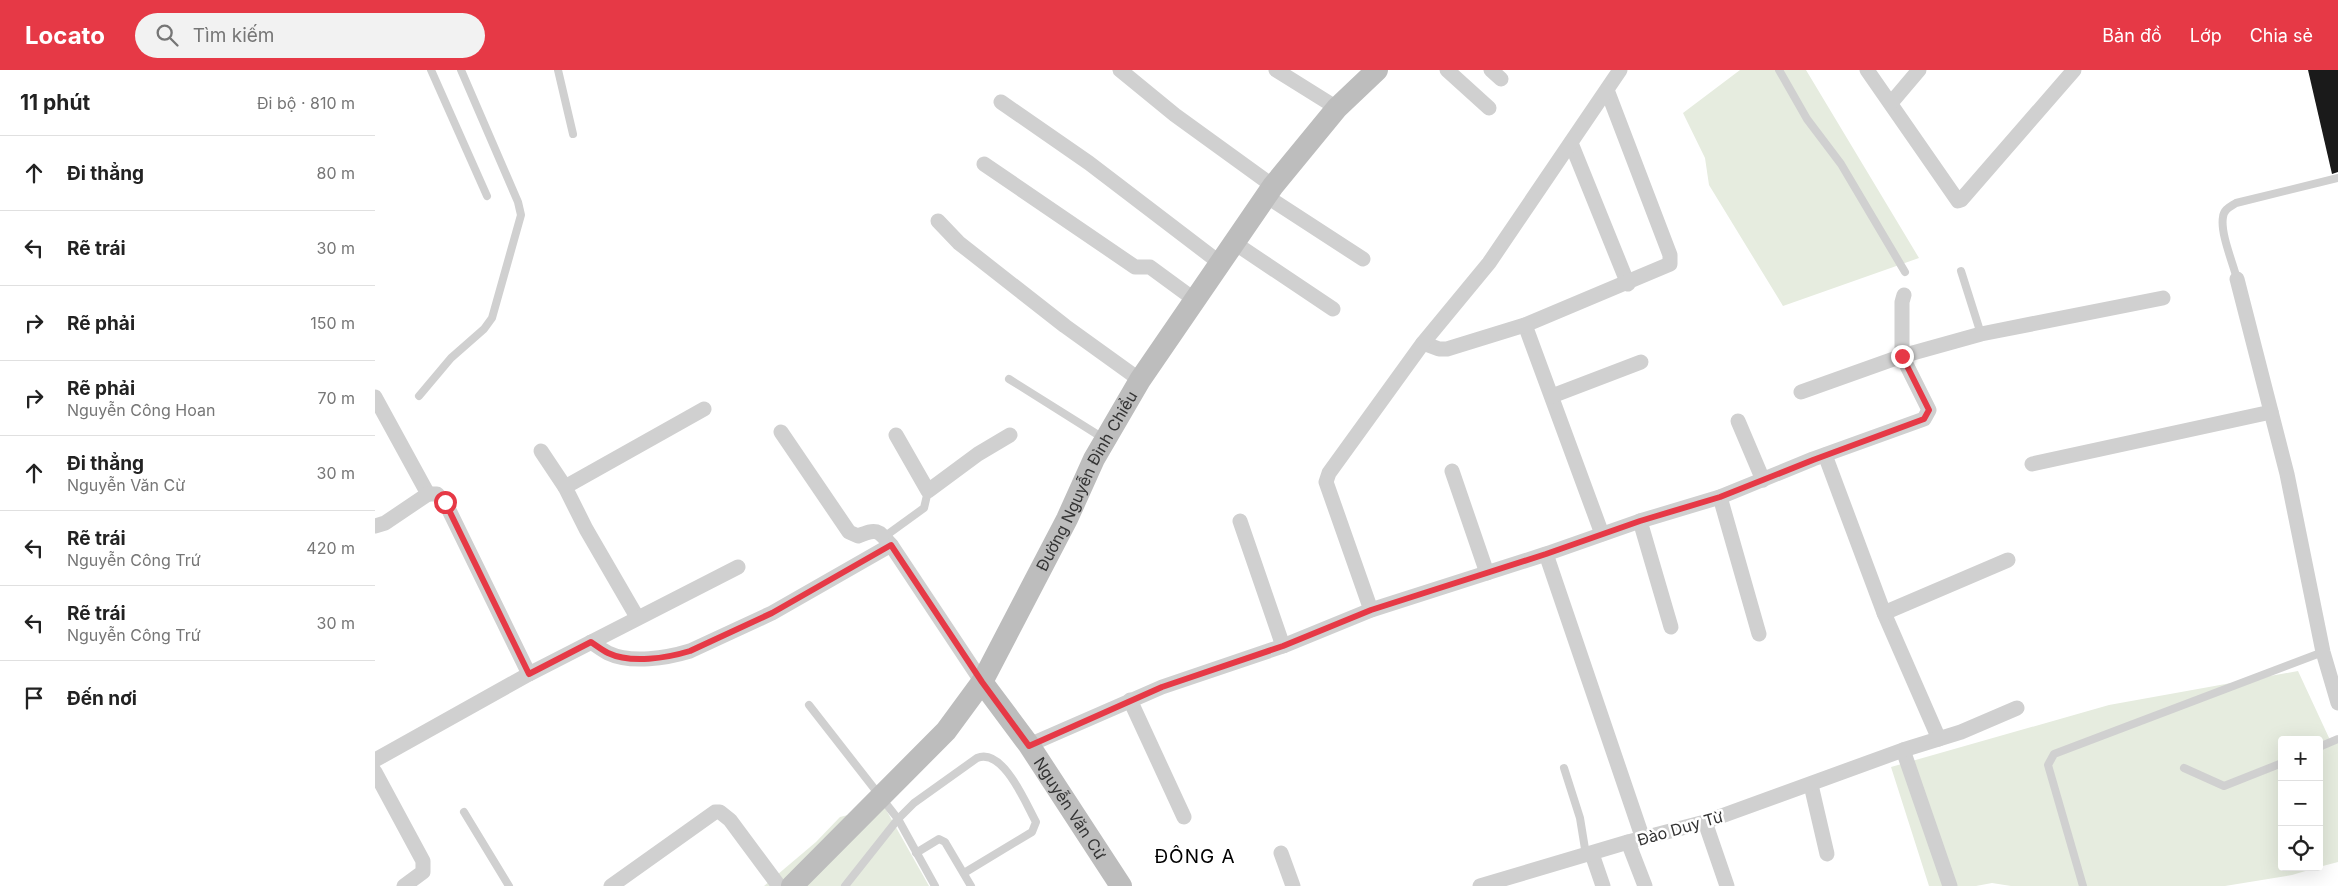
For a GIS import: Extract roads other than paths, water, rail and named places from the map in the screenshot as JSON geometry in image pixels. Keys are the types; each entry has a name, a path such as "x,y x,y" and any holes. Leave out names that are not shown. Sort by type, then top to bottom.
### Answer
{"street":[{"path":"1121,70 1270,191 1363,259"},
{"path":"1276,70 1337,108"},
{"name":"Đường Nguyễn Đình Chiểu","path":"792,886 882,797 946,730 982,682 1067,519 1105,439 1141,380 1270,191 1337,108 1377,70"},
{"path":"1447,70 1489,108"},
{"path":"1371,610 1327,482 1329,473 1423,343 1489,263 1620,70"},
{"path":"1867,70 1956,200 1961,200 2074,70"},
{"path":"1891,103 1919,70"},
{"path":"1423,343 1439,349 1447,349 1525,325 1666,267 1671,260 1607,90"},
{"path":"1001,102 1089,163 1220,263"},
{"path":"1571,143 1628,284"},
{"path":"984,164 1135,267 1150,267 1195,300"},
{"path":"938,221 959,243 1065,326 1141,380"},
{"path":"1235,244 1333,308"},
{"path":"2237,279 2287,474 2323,652 2338,702"},
{"path":"1029,746 1130,700 1283,646 1371,610 1546,554 1640,521 1720,497 1825,455 1924,419 1929,410 1902,356 1902,302 1904,294"},
{"path":"1801,392 1902,356 1981,334 2163,298"},
{"path":"1525,325 1602,534"},
{"path":"1552,396 1641,362"},
{"path":"375,397 428,494"},
{"path":"565,487 704,408"},
{"path":"2032,464 2271,412"},
{"path":"1738,421 1763,480"},
{"path":"781,432 849,532 858,536 871,530 879,532 888,541 982,682"},
{"path":"896,435 928,491 978,454 1010,435"},
{"path":"541,451 565,487 586,529 637,617"},
{"path":"1825,455 1884,613 1939,739"},
{"path":"1452,471 1487,573"},
{"path":"375,526 385,523 428,494 437,494 445,502 529,674"},
{"path":"1720,497 1759,634"},
{"path":"1240,521 1283,646"},
{"path":"1640,521 1671,627"},
{"path":"591,642 609,653 634,659 676,655 690,651 772,613 888,541"},
{"path":"1546,554 1636,841 1645,886"},
{"path":"1884,613 2008,560"},
{"path":"375,760 529,674 637,617 738,567"},
{"name":"Nguyễn Văn Cừ","path":"982,682 1029,746 1121,886"},
{"path":"1130,700 1184,817"},
{"name":"Đào Duy Từ","path":"1480,886 1705,822 1903,750 1939,739 2017,708"},
{"path":"1903,750 1950,886"},
{"path":"375,772 423,861 423,872 404,886"},
{"path":"1811,784 1827,854"},
{"path":"611,886 715,812 720,812 730,820 779,886"},
{"path":"1705,822 1727,886"},
{"path":"1281,853 1293,886"},
{"path":"1589,855 1603,886"}],"lane":[{"path":"431,70 487,196"},
{"path":"419,396 451,358 484,329 492,318 521,215 518,202 461,70"},
{"path":"558,70 573,134"},
{"path":"1779,70 1807,119 1841,164 1905,272"},
{"path":"2237,279 2223,226 2223,216 2227,209 2236,203 2338,178"},
{"path":"1961,271 1981,334"},
{"path":"1009,379 1105,439"},
{"path":"888,541 924,508 928,491"},
{"path":"2083,886 2048,765 2054,754 2323,652"},
{"path":"809,705 898,819 935,886"},
{"path":"2323,745 2338,739"},
{"path":"845,886 898,819 920,798 977,758 983,756 997,761 1006,769 1035,822 1035,827 1033,832 964,873"},
{"path":"2184,768 2225,786 2278,765"},
{"path":"1564,768 1580,818 1589,855"},
{"path":"464,812 509,886"},
{"path":"917,853 939,839 945,842 971,886"}],"district":[{"name":"ĐÔNG A","path":"1195,856"}]}
